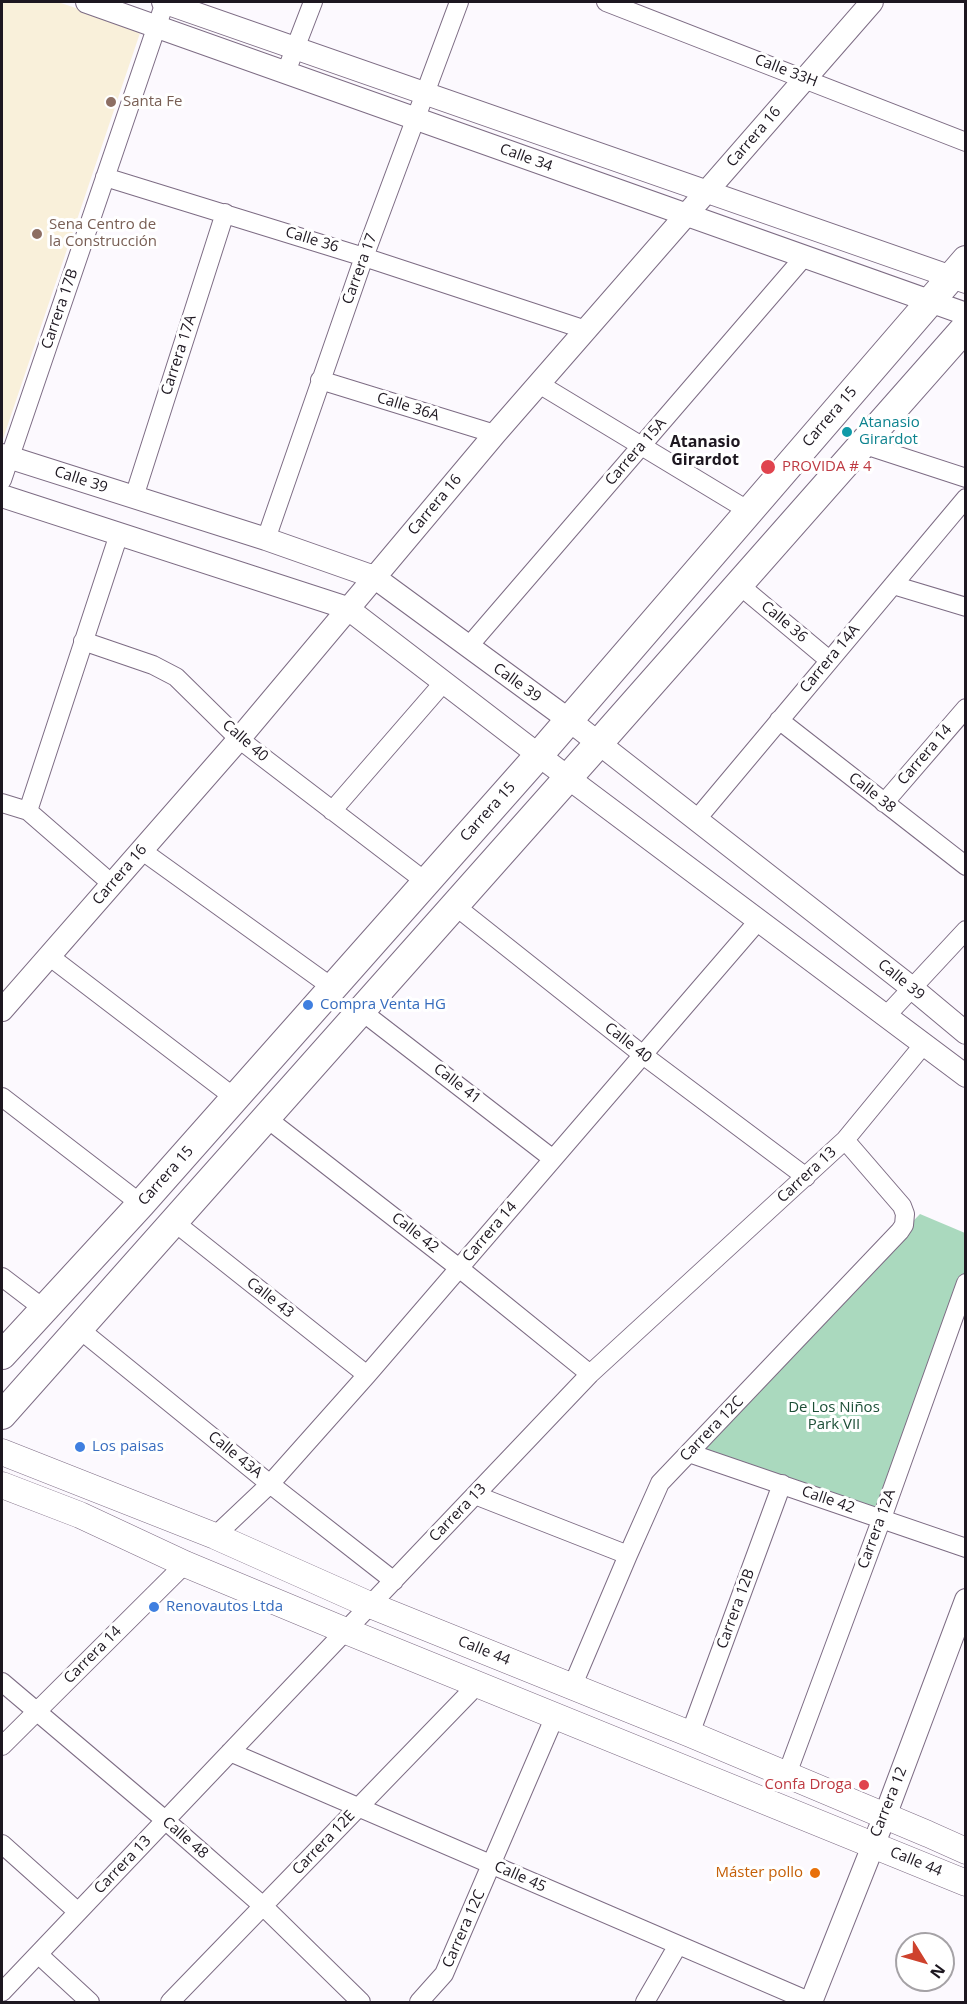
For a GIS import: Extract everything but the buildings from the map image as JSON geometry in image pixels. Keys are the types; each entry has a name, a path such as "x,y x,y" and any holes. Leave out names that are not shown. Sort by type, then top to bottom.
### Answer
{"main road":[{"name":"Carrera 15","path":"2,1355 141,1204 539,755 929,302 961,273"},
{"path":"2,1415 966,327"},
{"name":"Calle 44","path":"2,1452 215,1536 370,1605 787,1774 966,1851"},
{"name":"Calle 44","path":"2,1485 81,1515 185,1563 346,1631 966,1883"}],"street":[{"name":"Calle 34","path":"87,2 966,314"},
{"name":"Calle 34","path":"164,2 706,192 961,273"},
{"name":"Carrera 17B","path":"2,480 5,456 105,177 164,2"},
{"path":"286,72 313,2"},
{"name":"Carrera 17","path":"266,539 364,257 459,2"},
{"name":"Calle 33H","path":"606,2 966,142"},
{"name":"Carrera 16","path":"2,1010 239,739 495,434 872,2"},
{"name":"Calle 36","path":"105,177 364,257 586,330"},
{"name":"Carrera 17A","path":"134,497 225,213"},
{"name":"Carrera 15A","path":"468,647 804,257"},
{"name":"Calle 36A","path":"320,380 495,434"},
{"path":"539,384 749,511"},
{"path":"862,444 966,478"},
{"name":"Calle 39","path":"5,456 266,539 374,578 569,720 912,988 966,1033"},
{"path":"2,496 347,608 966,1076"},
{"name":"Carrera 14A","path":"696,820 966,498"},
{"path":"28,811 119,534"},
{"name":"Calle 36","path":"738,584 829,660"},
{"path":"892,585 966,607"},
{"name":"Calle 40","path":"83,641 153,665 176,677 239,739 426,882"},
{"path":"332,811 444,682"},
{"name":"Carrera 14","path":"884,803 966,708"},
{"name":"Calle 38","path":"779,720 966,866"},
{"path":"2,803 28,811 112,884"},
{"path":"141,850 333,987"},
{"name":"Calle 40","path":"454,904 643,1055 806,1177"},
{"name":"Carrera 14","path":"215,1536 270,1484 367,1375 759,920"},
{"path":"886,1016 966,930"},
{"path":"49,956 235,1098"},
{"name":"Calle 41","path":"360,1010 553,1159"},
{"name":"Carrera 13","path":"2,1992 590,1374 845,1140 924,1044"},
{"path":"2,1097 141,1204"},
{"name":"Calle 42","path":"265,1117 459,1268 590,1374"},
{"name":"Carrera 12C","path":"572,1687 660,1483 900,1231 905,1220 904,1209 845,1140"},
{"name":"Calle 43","path":"173,1221 367,1375"},
{"path":"2,1277 44,1309"},
{"name":"Carrera 12A","path":"787,1774 966,1283"},
{"name":"Calle 43A","path":"78,1328 394,1581"},
{"name":"Calle 42","path":"689,1453 966,1548"},
{"name":"Carrera 12B","path":"690,1734 782,1484"},
{"path":"475,1495 628,1555"},
{"name":"Carrera 14","path":"2,1746 185,1563"},
{"name":"Carrera 12","path":"891,1818 966,1600"},
{"name":"Carrera 12","path":"811,2002 966,1639"},
{"name":"Calle 48","path":"2,1682 263,1906 361,2002"},
{"name":"Carrera 12E","path":"170,2002 478,1684"},
{"name":"Carrera 12C","path":"418,2002 444,1974 493,1865 555,1716"},
{"name":"Calle 45","path":"230,1752 811,2002"},
{"path":"2,1844 78,1912"},
{"name":"Carrera 12","path":"827,2002 879,1847"},
{"path":"645,2002 678,1945"},
{"path":"38,1954 90,2002"}],"shaded area":[{"name":"Sena Centro de la Construcción","path":"2,2 58,2 141,30 3,439"}],"green space":[{"name":"De Los Niños Park VII","path":"920,1214 965,1233 965,1283 882,1518 689,1453"}],"place":[{"name":"Santa Fe","path":"111,102"},
{"name":"Sena Centro de la Construcción","path":"37,234"},
{"name":"Atanasio Girardot","path":"847,432"},
{"name":"PROVIDA # 4","path":"768,467"},
{"name":"Compra Venta HG","path":"308,1005"},
{"name":"Los paisas","path":"80,1447"},
{"name":"Renovautos Ltda","path":"154,1607"},
{"name":"Confa Droga","path":"864,1785"},
{"name":"Máster pollo","path":"815,1873"}],"district":[{"name":"Atanasio Girardot","path":"705,451"}]}
